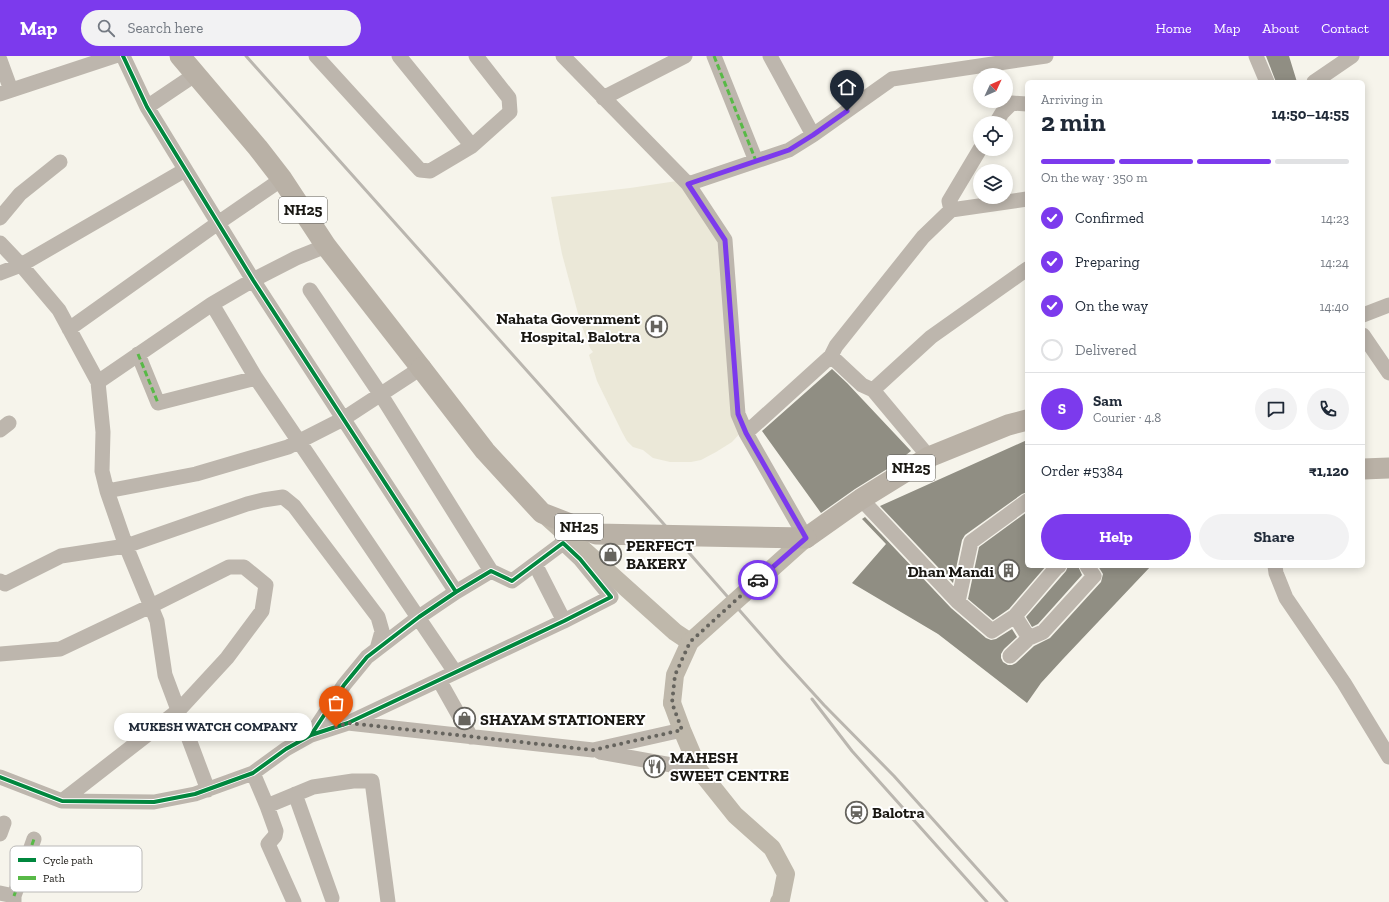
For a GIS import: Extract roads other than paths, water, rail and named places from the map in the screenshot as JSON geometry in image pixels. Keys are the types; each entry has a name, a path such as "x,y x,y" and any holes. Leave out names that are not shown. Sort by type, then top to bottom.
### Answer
{"highway":[{"name":"NH25","path":"180,56 282,179 326,246 485,451 542,512 596,534 806,538 861,499 929,458 1008,425 1025,421"}],"main road":[{"path":"542,512 675,632 690,642"},
{"path":"779,902 781,899 786,874 772,848 735,815 698,770 672,703 675,675 690,642 806,538"}],"street":[{"path":"0,60 5,92 115,56"},
{"path":"123,56 147,107 253,280 456,592"},
{"path":"316,56 420,170 430,171 472,146 510,112 509,98 476,56"},
{"path":"399,56 472,146"},
{"path":"603,98 685,56"},
{"path":"714,56 756,161"},
{"path":"770,56 813,135"},
{"path":"688,184 789,150 813,135 892,79 1046,56"},
{"path":"1256,56 1266,80"},
{"path":"1317,80 1352,56"},
{"path":"568,57 603,98 688,184 725,240 738,414 746,433 806,538"},
{"path":"147,107 196,74"},
{"path":"1000,116 1012,103 1025,104"},
{"path":"951,210 949,201 976,156"},
{"path":"0,218 20,194 60,162"},
{"path":"0,273 21,265 185,170"},
{"path":"69,328 282,179"},
{"path":"746,433 831,356 836,346 923,238 951,210 1025,199"},
{"path":"0,244 21,265 59,310 98,382 103,432 102,471 107,491 126,546 157,621 165,675 208,790"},
{"path":"98,382 212,304 253,280 296,258 326,246"},
{"path":"873,390 931,337 1025,270"},
{"path":"0,777 62,801 154,802 195,794 253,773 286,749 311,735 348,723 564,621 611,597 580,559 563,543 512,581 491,571 381,395 310,290"},
{"path":"212,304 256,378 455,672"},
{"path":"1365,314 1389,305"},
{"path":"1365,338 1389,374"},
{"path":"138,354 158,403 256,378"},
{"path":"831,356 862,385 873,390 929,458"},
{"path":"107,491 196,474 288,447 343,419 421,368"},
{"path":"1365,478 1378,468"},
{"path":"0,581 5,584 60,556 126,546 247,504 282,497 294,506 378,617 382,631 377,649"},
{"path":"861,499 958,602 992,631 1015,616 1056,568"},
{"path":"958,602 971,542 1025,502"},
{"path":"535,564 564,621"},
{"path":"0,654 60,649 229,567 244,567 266,586 262,611 228,658 179,710 62,801"},
{"path":"1010,656 1029,638 1043,632 1094,576 1088,568"},
{"path":"1275,568 1286,598 1344,683 1389,756"},
{"path":"311,735 344,685 367,657 419,617 491,571"},
{"path":"1015,616 1029,638"},
{"path":"439,680 470,737"},
{"path":"348,723 593,750 698,770"},
{"path":"593,750 682,730"},
{"path":"253,773 276,831 275,836 268,844 294,902"},
{"path":"267,806 312,786 353,781 372,781 388,902"},
{"path":"295,794 332,898"},
{"path":"31,846 34,839"}],"railway":[{"path":"246,56 662,522 783,660 824,705 894,776 1007,902"},
{"path":"812,699 852,751 987,902"}],"place":[{"name":"Nahata Government Hospital, Balotra","path":"656,327"},
{"name":"PERFECT BAKERY","path":"610,554"},
{"name":"Dhan Mandi","path":"1009,571"},
{"name":"SHAYAM STATIONERY","path":"465,719"},
{"name":"MUKESH WATCH COMPANY","path":"336,727"},
{"name":"MAHESH SWEET CENTRE","path":"655,766"},
{"name":"Balotra","path":"857,812"}]}
